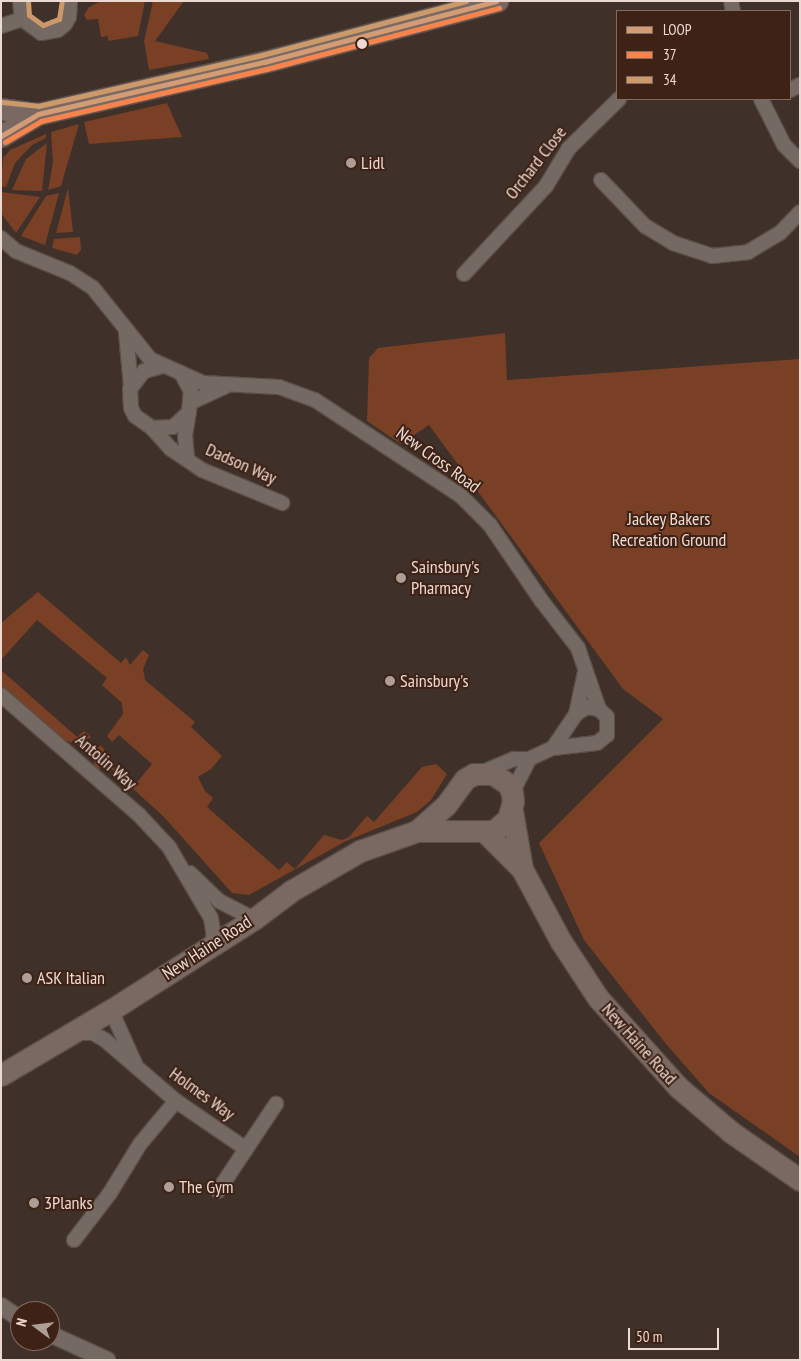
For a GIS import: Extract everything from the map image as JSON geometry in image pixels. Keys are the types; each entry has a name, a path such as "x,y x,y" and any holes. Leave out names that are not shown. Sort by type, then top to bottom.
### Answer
{"main road":[{"path":"1,136 38,114 264,62 497,1"},
{"path":"1,110 38,114"},
{"path":"484,772 501,778 512,802"},
{"name":"New Haine Road","path":"417,831 446,805 465,778 484,772"},
{"name":"New Haine Road","path":"458,786 454,804 460,821 480,832 522,868"},
{"name":"New Haine Road","path":"1,1075 73,1033 208,949 254,919 291,891 360,851 417,831 480,832 502,826 512,802"},
{"name":"New Haine Road","path":"512,802 522,868 560,940 587,982 646,1056 731,1132 800,1180"}],"street":[{"path":"20,1 22,19 41,33 58,30 69,17 70,1"},
{"path":"1,26 22,19"},
{"name":"Orchard Close","path":"464,274 546,186 569,148 619,100"},
{"path":"766,100 784,145 800,162"},
{"path":"601,180 645,226 673,243 712,256 748,252 780,233 800,212"},
{"name":"New Cross Road","path":"1,238 16,251 70,273 93,288 105,299 126,333 150,359 203,383 226,386 279,387 316,400 461,496 490,526 541,600 578,648 599,709 607,717 607,735 597,743 553,748 529,759 514,759 484,772"},
{"name":"New Cross Road","path":"126,333 131,408 142,423 152,428 173,426 190,407 226,386"},
{"path":"131,386 144,371 162,366"},
{"path":"181,373 191,391 190,407"},
{"name":"Dadson Way","path":"187,458 185,436 190,407"},
{"name":"Dadson Way","path":"152,428 171,449 187,458 202,470 282,503"},
{"name":"New Cross Road","path":"553,748 575,716 585,672"},
{"name":"Antolin Way","path":"1,695 152,826 181,864 219,901 254,919"},
{"path":"585,744 575,736 575,716 586,707 599,709"},
{"path":"512,802 529,759"},
{"name":"Antolin Way","path":"181,864 214,928 208,949"},
{"name":"Holmes Way","path":"110,1010 136,1068"},
{"name":"Holmes Way","path":"73,1033 94,1033 100,1036 176,1101 246,1149"},
{"path":"74,1240 110,1193 140,1144 176,1101"},
{"path":"218,1191 276,1104"},
{"path":"60,1339 107,1360"}],"green space":[{"path":"101,1 145,1 138,36 108,41 108,36 101,37 98,19 87,20 84,15 89,7"},
{"path":"153,1 184,1 155,41 207,53 209,59 149,70 144,41"},
{"path":"167,103 182,137 89,144 84,122"},
{"path":"79,124 61,186 48,190 53,162 51,132"},
{"path":"46,134 46,138 32,145 15,163 6,187 1,186 3,158 10,150"},
{"path":"47,143 42,191 12,190 26,159"},
{"path":"68,188 73,232 56,233"},
{"path":"1,192 40,197 16,233 1,213"},
{"path":"59,193 45,245 21,236 46,196"},
{"path":"80,237 81,250 77,255 52,248 54,239"},
{"name":"Jackey Bakers Recreation Ground","path":"505,333 507,380 800,359 800,1157 709,1093 666,1044 584,940 539,843 663,719 623,689 429,425 401,444 367,421 369,358 378,348"},
{"path":"38,592 121,663 126,657 130,665 143,650 149,655 143,669 145,680 195,722 191,727 222,756 211,769 198,777 205,791 213,798 207,807 279,870 287,862 295,869 324,835 342,840 349,837 367,816 374,822 422,767 436,764 447,774 431,800 417,812 346,841 249,895 232,893 164,817 97,756 96,763 100,768 98,772 95,768 93,755 100,745 105,750 100,756 134,786 152,764 119,735 112,742 107,736 123,714 122,703 102,685 107,678 37,620 1,660 1,623"},
{"path":"1,670 77,737 84,731 91,737 79,745 64,740 1,686"}],"transit line":[{"name":"34","path":"28,1 29,15 43,25 59,19 62,1"},
{"name":"34","path":"2,102 38,106 262,55 466,1"},
{"name":"LOOP","path":"1,136 38,114 264,62 496,1"},
{"name":"37","path":"5,142 41,121 266,69 499,8"}],"place":[{"name":"Lidl","path":"351,163"},
{"name":"Sainsbury's Pharmacy","path":"401,578"},
{"name":"Sainsbury's","path":"390,681"},
{"name":"ASK Italian","path":"27,978"},
{"name":"The Gym","path":"169,1187"},
{"name":"3Planks","path":"34,1203"}]}
